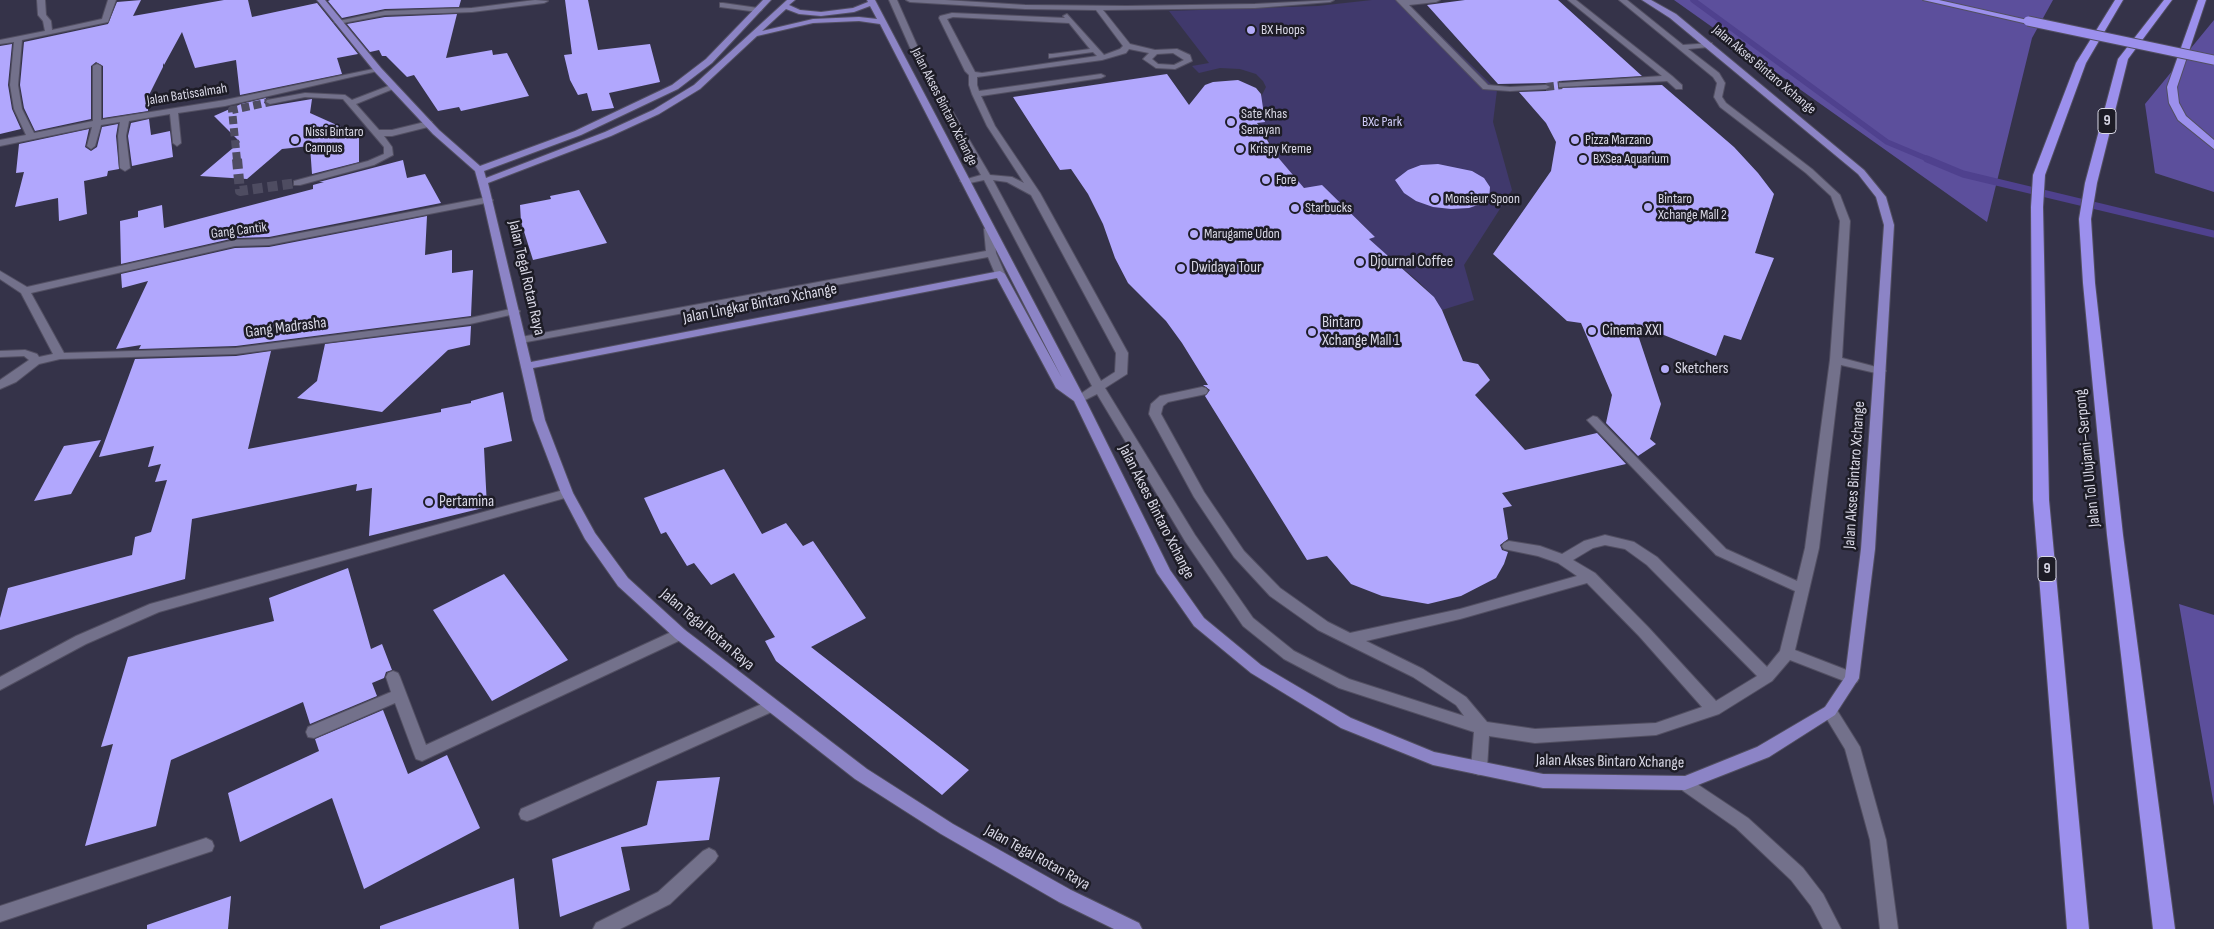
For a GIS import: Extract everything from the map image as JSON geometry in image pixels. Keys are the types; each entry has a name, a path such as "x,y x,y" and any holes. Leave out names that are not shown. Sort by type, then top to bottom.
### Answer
{"highway":[{"path":"1927,0 2214,60"},
{"name":"9","path":"2078,929 2041,500 2037,207 2039,176 2081,63 2119,0"},
{"name":"Jalan Tol Ulujami–Serpong","path":"2164,929 2114,525 2089,283 2086,219 2091,183 2123,59 2168,0"},
{"path":"2202,0 2172,87 2174,103 2182,118 2214,146"}],"main road":[{"name":"Jalan Tegal Rotan Raya","path":"321,0 378,70 429,124 479,170 515,311 539,420 567,493 590,536 623,582 680,634 861,774 948,829 1065,896 1133,929"},
{"path":"479,170 578,133 675,87 709,61 767,0"},
{"name":"Jalan Akses Bintaro Xchange","path":"871,1 1079,399 1164,573 1199,622 1256,669 1346,724 1433,758 1544,781 1685,784 1763,752 1830,711 1852,678 1868,549 1889,226 1881,197 1861,172 1673,16 1646,0"},
{"path":"483,182 608,134 656,112 697,87 788,3 799,12 826,14 854,10 871,1"},
{"path":"735,34 752,36 791,24 813,21 843,19 882,22"},
{"name":"Jalan Akses Bintaro Xchange","path":"1000,274 1062,388 1079,399"},
{"name":"Jalan Lingkar Bintaro Xchange","path":"527,366 1000,274"}],"street":[{"path":"41,0 42,15 47,21 49,33"},
{"path":"0,42 105,20 112,0"},
{"path":"893,0 923,68 987,178 1099,388 1190,538 1248,622 1289,655 1344,684 1482,728 1535,736 1656,729 1714,710 1767,677 1787,653 1812,548 1836,360 1845,221 1835,195 1808,171 1723,105 1718,97 1721,83 1716,75 1623,0"},
{"path":"910,0 1098,8 1255,6 1330,0"},
{"path":"1024,0 1128,2 1227,0"},
{"path":"1402,1 1436,0"},
{"path":"1572,0 1679,87"},
{"path":"338,22 385,13 472,10 544,1"},
{"path":"1402,1 1486,87 1510,89 1546,86"},
{"path":"723,5 758,10"},
{"path":"1062,7 1071,21 1102,58"},
{"path":"1098,8 1128,46 1155,52"},
{"path":"1071,21 952,15 943,18 969,71 973,74 1102,58 1115,55 1128,46"},
{"path":"18,39 14,85 18,109 31,136"},
{"path":"1681,47 1708,45"},
{"path":"1052,56 1096,50"},
{"path":"91,146 96,123 97,66"},
{"path":"973,85 1094,67"},
{"name":"Jalan Batissalmah","path":"0,143 96,123 226,103 378,70"},
{"path":"973,74 973,85 976,94 991,126 1035,193 1122,353 1121,374 1079,399"},
{"path":"976,94 1101,76"},
{"path":"1562,85 1669,78"},
{"path":"351,103 394,86"},
{"path":"270,102 305,95 327,94 345,97 388,146 389,155 371,163 297,182"},
{"path":"174,111 177,143"},
{"path":"125,118 122,136 125,168"},
{"path":"377,133 392,133 429,124"},
{"path":"965,181 987,178 1009,179 1035,193"},
{"name":"Gang Cantik","path":"25,291 227,244 269,242 488,200"},
{"name":"Jalan Akses Bintaro Xchange","path":"989,229 990,254 1000,274"},
{"name":"Jalan Lingkar Bintaro Xchange","path":"521,340 990,254"},
{"path":"0,274 25,291 60,356"},
{"name":"Gang Madrasha","path":"35,361 60,356 236,351 470,321 515,311"},
{"path":"0,354 25,353 33,356 35,361 12,379 0,385"},
{"path":"1836,360 1880,371"},
{"path":"1202,391 1164,399 1157,404 1155,414 1199,494 1239,554 1275,592 1323,626 1418,673 1461,701 1482,728 1478,768"},
{"path":"1593,420 1721,552 1801,588"},
{"path":"0,684 81,640 155,608 567,493"},
{"path":"1563,560 1589,544 1605,540 1628,546 1652,561 1767,677"},
{"path":"1509,546 1540,551 1563,560 1590,577 1644,632 1714,710"},
{"path":"1349,639 1460,614 1590,577"},
{"path":"393,677 422,754 680,634"},
{"path":"1787,653 1852,678"},
{"path":"314,732 399,695"},
{"path":"526,814 771,706"},
{"path":"1830,711 1852,747 1878,840 1889,929"},
{"path":"1685,784 1742,823 1797,874 1817,900 1832,929"},
{"path":"0,914 206,846"},
{"path":"602,929 664,898 709,856"}],"green space":[{"name":"BXc Park","path":"1372,0 1396,0 1431,26 1497,90 1493,122 1512,190 1464,265 1474,300 1442,310 1434,297 1419,282 1368,239 1375,237 1360,222 1322,211 1276,155 1254,111 1266,87 1263,81 1256,74 1240,69 1220,68 1199,73 1192,66 1209,63 1169,11 1318,6"}],"shaded area":[{"path":"1674,0 2053,0 2032,38 1987,222"},
{"path":"2214,20 2214,192 2155,173 2145,104"},
{"path":"2179,604 2214,615 2214,806"}],"building":[{"path":"141,0 133,16 224,0 248,0 252,17 317,3 358,54 337,58 342,74 240,95 236,60 195,68 182,32 164,65 163,63 163,67 148,97 148,111 103,118 103,66 96,62 91,66 91,119 35,131 24,108 20,85 24,42 108,24 117,2"},
{"path":"461,0 459,7 385,9 342,18 328,1"},
{"path":"565,0 588,0 598,50 650,44 660,82 609,93 614,108 592,111 587,93 578,95 570,80 564,55 572,54"},
{"name":"Bintaro Xchange Mall 2","path":"1465,0 1558,0 1642,76 1559,81 1558,88 1662,85 1734,147 1774,194 1755,253 1774,258 1741,340 1724,335 1716,356 1634,323 1661,404 1650,439 1656,444 1638,456 1606,423 1612,395 1581,323 1567,321 1493,254 1551,171 1556,142 1546,123 1519,92 1546,91 1552,86 1546,83 1498,84 1427,5"},
{"path":"457,14 446,58 492,50 493,55 507,53 529,96 461,111 459,107 438,111 414,75 407,77 386,56 382,56 379,50 370,52 347,24 385,17"},
{"path":"12,44 8,85 12,109 21,129 0,134 0,46"},
{"name":"Bintaro Xchange Mall 1","path":"1167,74 1189,105 1205,85 1213,82 1238,80 1256,88 1261,94 1265,122 1257,123 1276,155 1304,188 1322,185 1375,237 1369,239 1434,297 1442,310 1463,361 1478,364 1490,380 1475,395 1525,450 1597,433 1626,464 1502,493 1512,506 1503,508 1508,539 1500,545 1502,550 1508,552 1504,564 1496,578 1461,596 1428,604 1382,596 1351,584 1327,556 1307,560 1205,396 1210,390 1203,385 1208,385 1182,343 1166,321 1128,283 1115,258 1103,224 1088,194 1071,169 1060,170 1013,97"},
{"name":"Nissi Bintaro Campus","path":"266,98 264,103 270,106 312,99 310,113 359,135 359,162 312,174 310,146 282,149 247,179 200,176 240,142 214,116 241,104"},
{"path":"149,119 151,135 170,131 173,157 132,166 128,136 131,123"},
{"path":"118,124 116,136 119,169 108,171 107,176 84,181 87,214 59,221 58,198 15,207 24,172 16,173 19,144 89,129 85,147 91,151 97,147 102,127"},
{"path":"403,160 407,178 425,174 441,203 269,237 235,238 121,264 120,221 138,217 138,211 162,205 164,228 313,189 313,185 324,182 319,182"},
{"path":"1438,164 1472,171 1484,178 1490,187 1489,201 1469,208 1433,207 1416,201 1404,193 1395,180 1408,170 1421,165"},
{"path":"579,190 607,243 533,260 521,222 520,205 551,199 550,196"},
{"path":"427,216 425,255 452,250 452,273 473,270 471,316 236,346 139,349 141,345 116,349 148,281 122,288 121,274 235,248 269,247"},
{"path":"471,326 470,345 448,350 382,412 297,398 317,381 325,344"},
{"path":"271,351 248,449 441,412 441,409 471,403 471,401 503,392 512,441 484,448 487,507 369,536 372,488 356,491 357,484 192,519 185,579 0,630 0,618 8,588 132,555 135,537 151,532 167,480 155,482 161,464 148,467 154,446 99,457 135,359 236,356"},
{"path":"101,440 71,494 34,501 64,446"},
{"path":"724,469 762,534 786,523 803,546 813,541 866,618 811,647 969,770 942,795 776,661 765,641 775,637 734,573 711,585 694,563 687,566 666,532 661,534 644,498"},
{"path":"348,568 371,649 382,644 392,670 386,672 384,678 372,683 377,696 310,724 303,702 171,760 156,826 85,846 113,744 101,747 128,657 274,621 269,598"},
{"path":"504,574 568,660 492,701 433,610"},
{"path":"383,710 408,774 447,755 480,828 364,889 332,798 240,842 228,793 319,751 315,739"},
{"path":"720,777 709,840 621,847 630,890 560,917 552,859 647,825 657,781"},
{"path":"514,878 519,929 380,929 380,926"},
{"path":"231,896 228,929 147,929 147,925"}],"waterway":[{"path":"1693,0 1887,142 1930,160"},
{"path":"1927,159 1963,174 2214,234"}],"tunnel":[{"path":"1546,87 1562,85"},
{"path":"237,160 232,110 270,102"},
{"path":"237,159 240,191 297,183"}],"place":[{"name":"BX Hoops","path":"1251,30"},
{"name":"Sate Khas Senayan","path":"1231,122"},
{"name":"Nissi Bintaro Campus","path":"295,140"},
{"name":"Pizza Marzano","path":"1575,140"},
{"name":"Krispy Kreme","path":"1240,149"},
{"name":"BXSea Aquarium","path":"1583,159"},
{"name":"Fore","path":"1266,180"},
{"name":"Monsieur Spoon","path":"1435,199"},
{"name":"Bintaro Xchange Mall 2","path":"1648,207"},
{"name":"Starbucks","path":"1295,208"},
{"name":"Marugame Udon","path":"1194,234"},
{"name":"Djournal Coffee","path":"1360,262"},
{"name":"Dwidaya Tour","path":"1181,268"},
{"name":"Cinema XXI","path":"1592,331"},
{"name":"Bintaro Xchange Mall 1","path":"1312,332"},
{"name":"Sketchers","path":"1665,369"},
{"name":"Pertamina","path":"429,502"}]}
